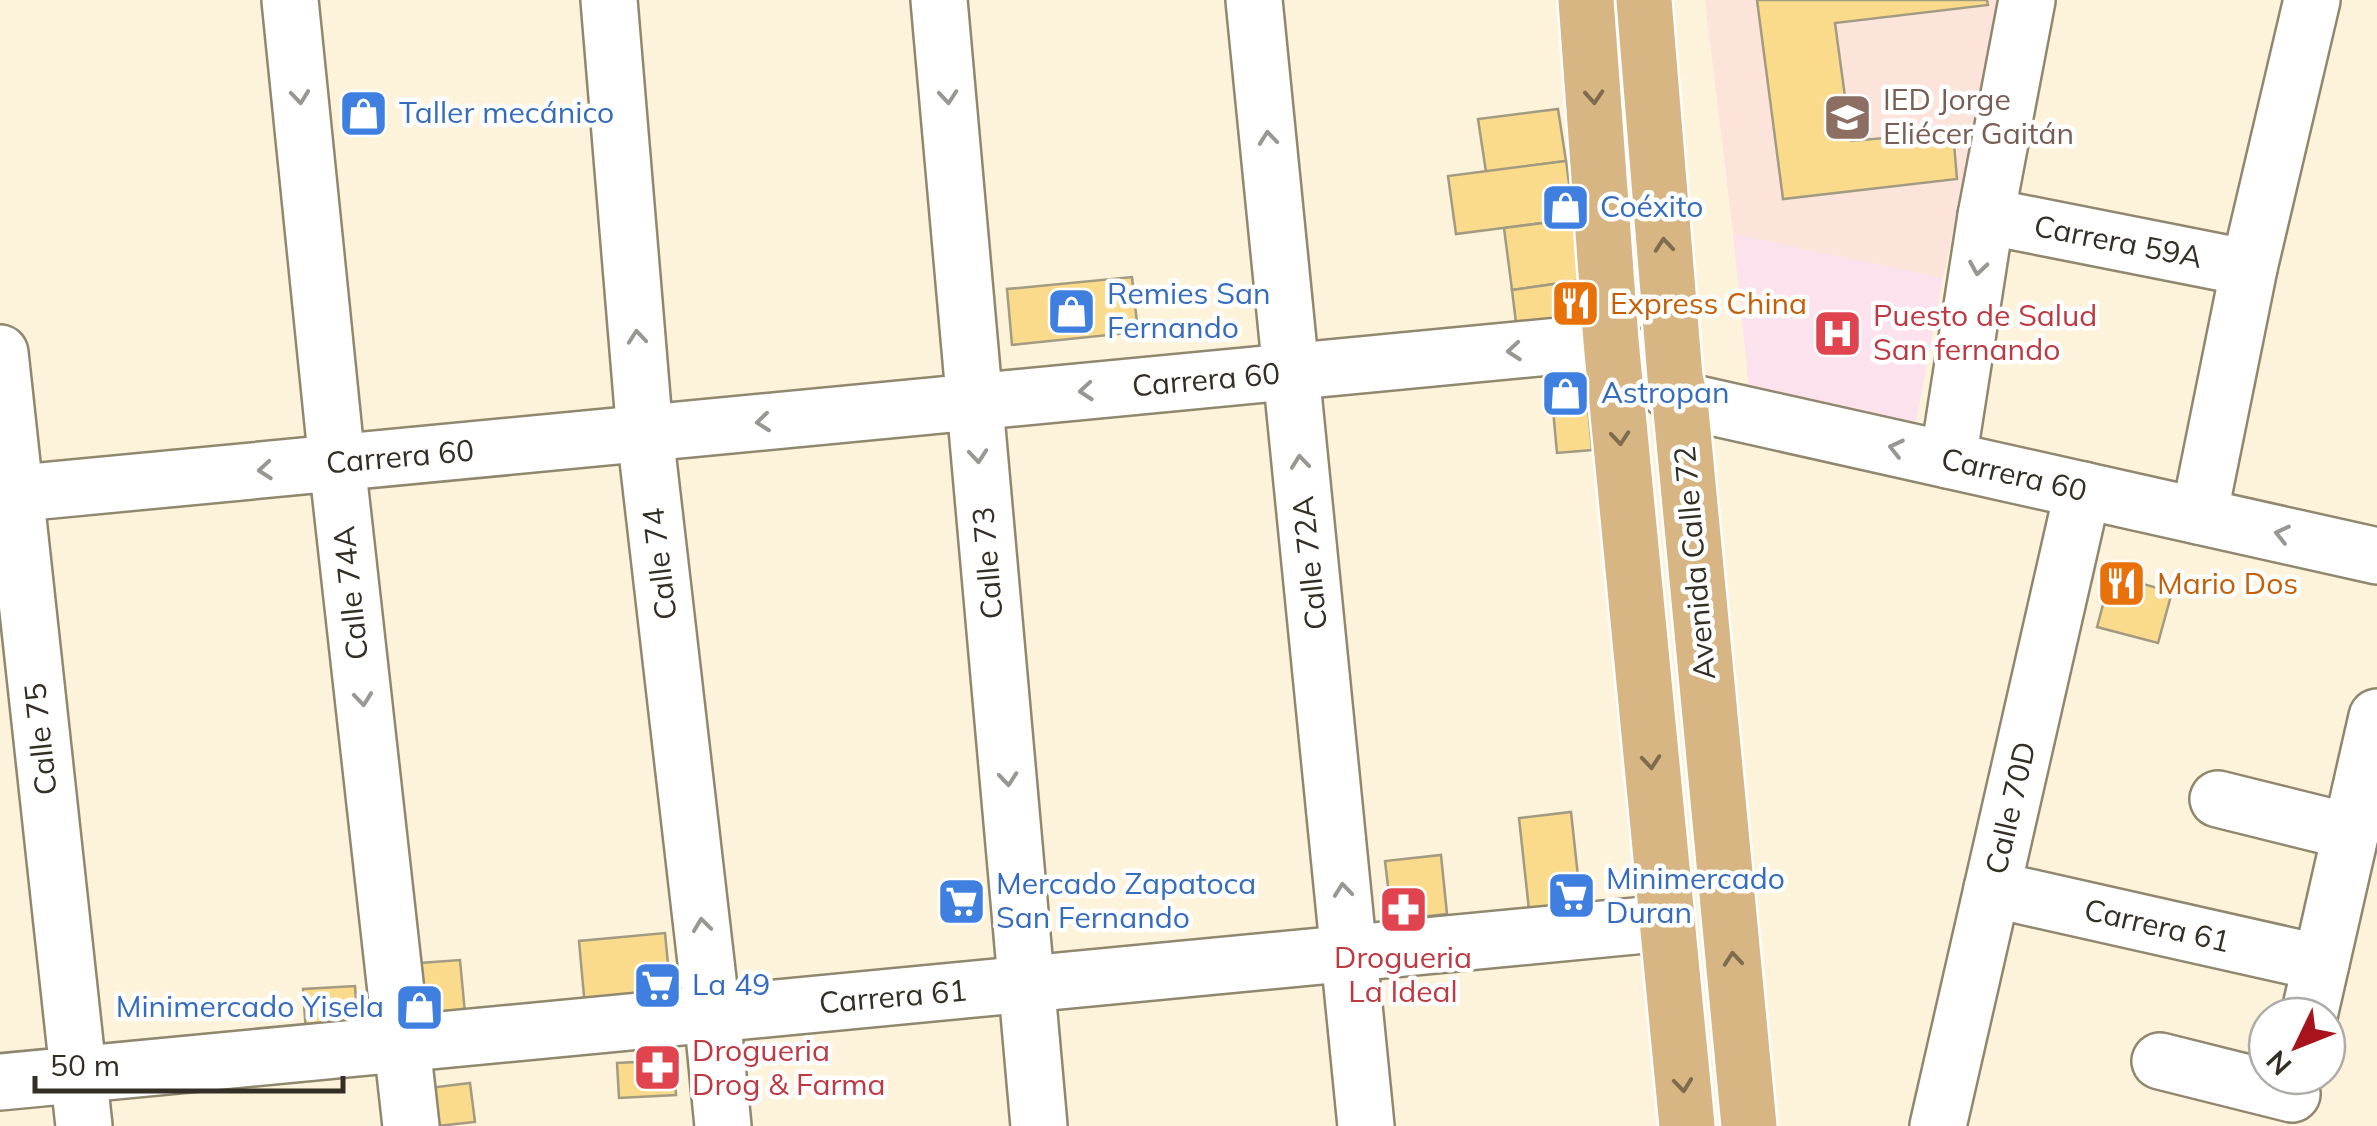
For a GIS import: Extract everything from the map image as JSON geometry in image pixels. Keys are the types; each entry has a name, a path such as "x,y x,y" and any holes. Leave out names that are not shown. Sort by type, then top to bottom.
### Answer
{"main road":[{"name":"Avenida Calle 72","path":"1586,0 1611,341 1687,1126"},
{"name":"Avenida Calle 72","path":"1644,0 1672,341 1749,1126"}],"street":[{"name":"Calle 74A","path":"290,0 411,1126"},
{"name":"Calle 74","path":"609,0 645,434 723,1126"},
{"name":"Calle 73","path":"939,0 1039,1126"},
{"name":"Calle 72A","path":"1254,0 1366,1126"},
{"path":"1948,460 1986,216 2027,0"},
{"path":"2200,516 2248,268 2312,0"},
{"name":"Carrera 59A","path":"1986,216 2248,268"},
{"name":"Carrera 60","path":"7,494 1611,341 1680,400 2377,556"},
{"name":"Calle 75","path":"0,352 7,494 81,1100"},
{"name":"Calle 70D","path":"1938,1126 2082,490"},
{"path":"2314,996 2377,717"},
{"path":"2218,800 2352,832"},
{"name":"Carrera 61","path":"1992,889 2321,963"},
{"name":"Carrera 61","path":"0,1082 81,1100 401,1044 1666,923"},
{"path":"2160,1061 2291,1099"}],"shaded area":[{"name":"IED Jorge Eliécer Gaitán","path":"1705,0 2002,0 1943,278 1733,234"},
{"name":"Puesto de Salud San fernando","path":"1733,234 1943,278 1915,427 1749,388"}],"building":[{"path":"1757,0 1987,0 1988,5 1835,23 1851,141 1953,132 1957,179 1783,199"},
{"path":"1558,109 1566,161 1486,172 1478,119"},
{"path":"1566,161 1574,219 1456,234 1448,176"},
{"path":"1574,219 1582,280 1512,290 1504,228"},
{"name":"Remies San Fernando","path":"1132,277 1138,332 1012,345 1007,289"},
{"path":"1582,280 1587,314 1516,323 1512,290"},
{"path":"1586,385 1592,450 1557,453 1551,388"},
{"path":"2111,575 2172,592 2158,643 2097,627"},
{"path":"1571,812 1581,904 1529,910 1519,818"},
{"path":"1441,855 1447,914 1392,920 1385,861"},
{"path":"665,933 670,985 656,1000 585,1007 579,941"},
{"path":"460,960 465,1013 411,1018 406,964"},
{"path":"355,986 357,1015 351,1025 306,1033 303,989"},
{"path":"674,1060 676,1095 619,1098 617,1063"},
{"path":"470,1083 475,1122 437,1126 429,1088"}],"place":[{"name":"Taller mecánico","path":"364,113"},
{"name":"IED Jorge Eliécer Gaitán","path":"1848,117"},
{"name":"Coéxito","path":"1565,207"},
{"name":"Express China","path":"1575,304"},
{"name":"Remies San Fernando","path":"1072,311"},
{"name":"Puesto de Salud San fernando","path":"1838,333"},
{"name":"Astropan","path":"1566,393"},
{"name":"Mario Dos","path":"2122,584"},
{"name":"Minimercado Duran","path":"1571,896"},
{"name":"Mercado Zapatoca San Fernando","path":"961,901"},
{"name":"Drogueria La Ideal","path":"1403,909"},
{"name":"La 49","path":"657,985"},
{"name":"Minimercado Yisela","path":"419,1007"},
{"name":"Drogueria Drog & Farma","path":"657,1068"}]}
